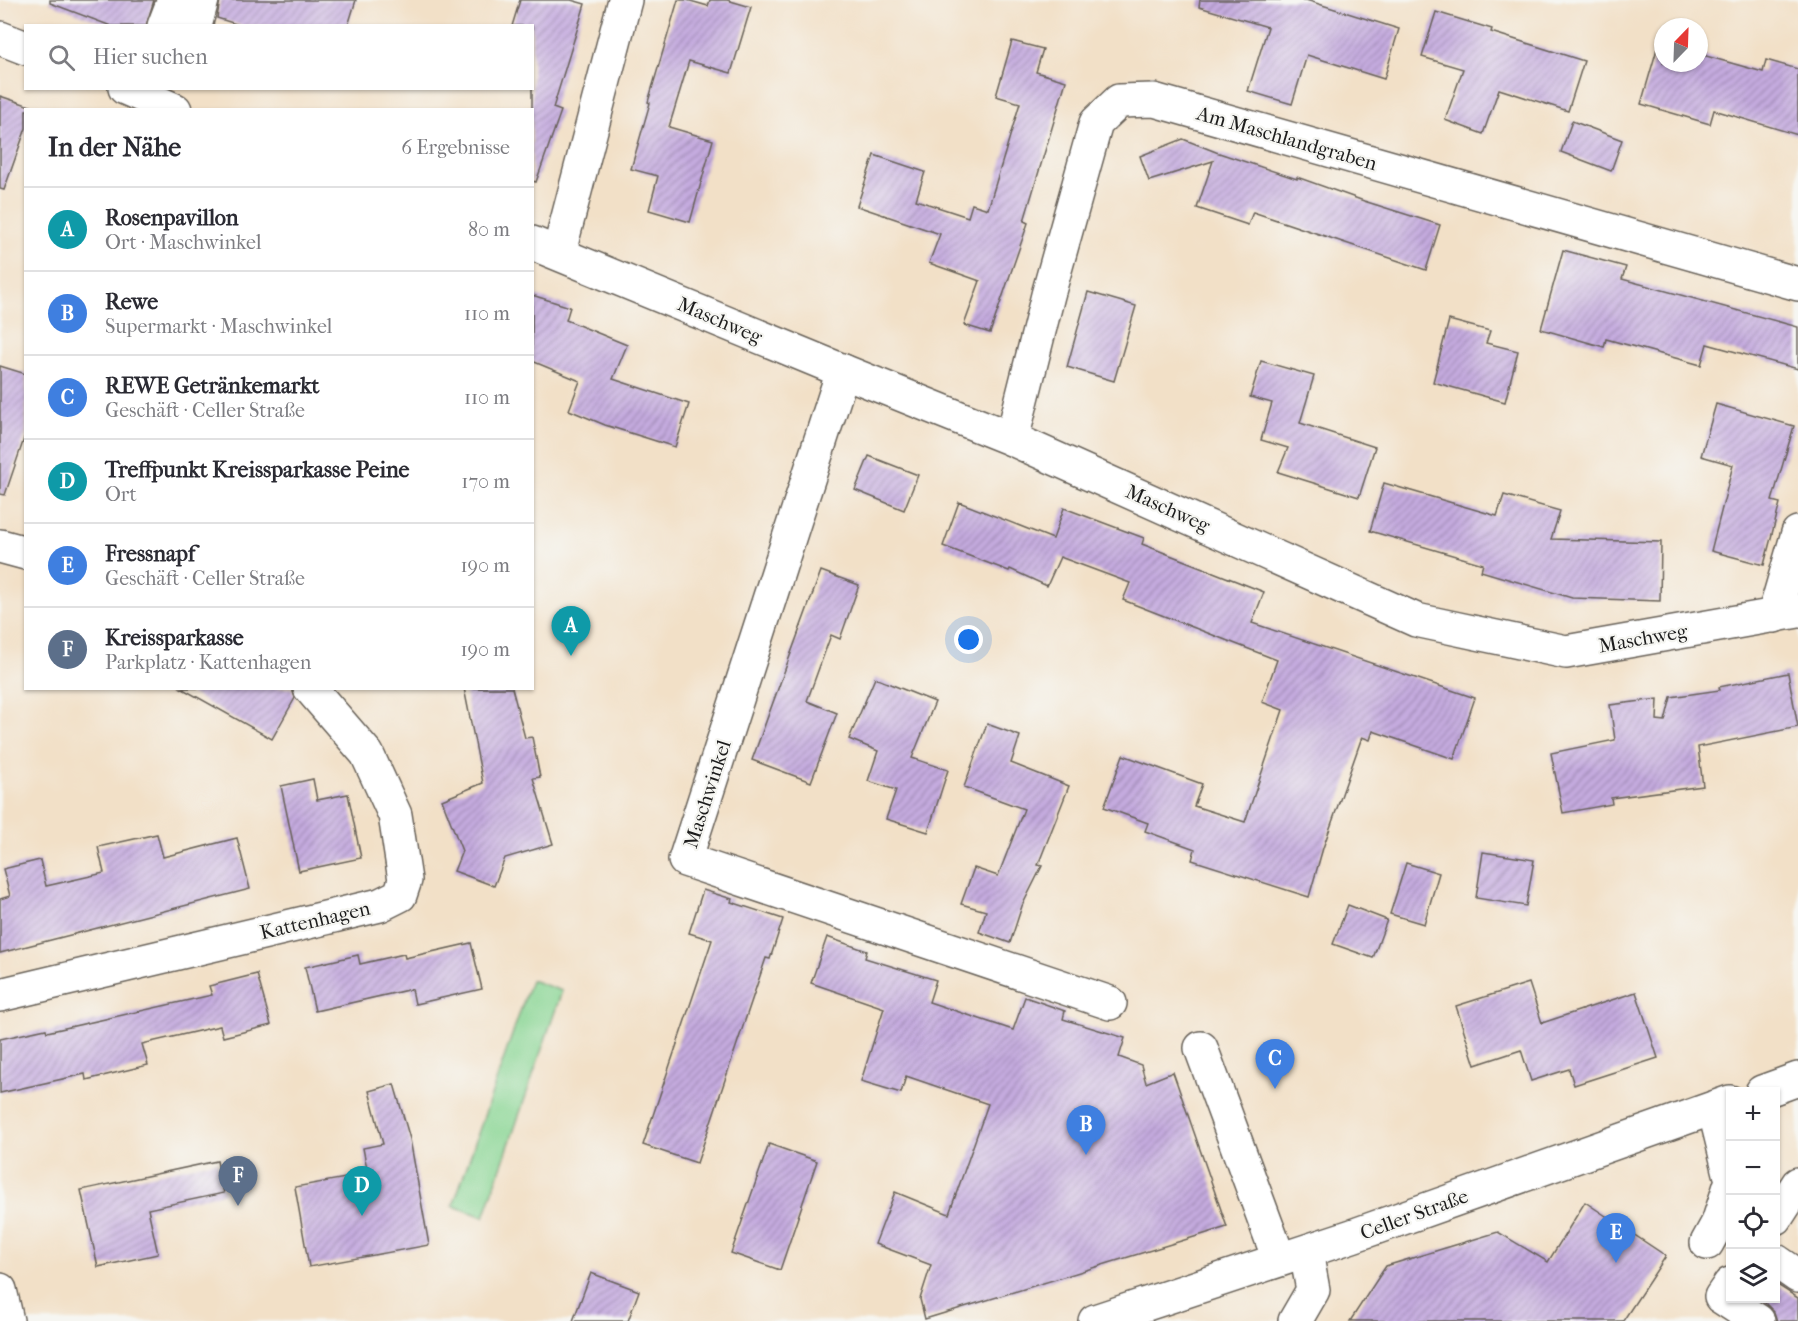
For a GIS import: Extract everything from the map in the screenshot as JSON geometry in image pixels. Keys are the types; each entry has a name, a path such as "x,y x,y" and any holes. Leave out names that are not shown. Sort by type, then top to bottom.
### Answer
{"street":[{"path":"165,24 174,0"},
{"path":"196,24 202,0"},
{"name":"Maschweg","path":"625,0 546,247 1012,439 1416,620 1566,652 1786,613"},
{"path":"0,38 24,47"},
{"path":"135,91 174,102"},
{"name":"Am Maschlandgraben","path":"1012,439 1048,295 1096,123 1119,101 1154,100 1798,284"},
{"name":"Maschwinkel","path":"843,371 685,860 1110,1003"},
{"path":"1786,613 1798,533"},
{"path":"0,546 24,553"},
{"name":"Kattenhagen","path":"0,995 380,905 400,895 405,880 395,815 367,754 312,690"},
{"path":"1201,1048 1293,1256 1313,1290 1295,1321"},
{"path":"1776,1087 1798,1079"},
{"path":"1722,1105 1727,1141"},
{"name":"Celler Straße","path":"1095,1321 1293,1256 1722,1105"},
{"path":"1780,1212 1798,1184"},
{"path":"1707,1243 1719,1223 1728,1195"},
{"path":"1780,1264 1798,1276"},
{"path":"0,1290 7,1321"},
{"path":"1730,1303 1758,1321"}],"green space":[{"path":"531,980 562,991 484,1217 453,1206"}],"building":[{"path":"50,0 154,0 147,24 106,24 50,3"},
{"path":"220,0 356,0 349,24 236,24 217,18"},
{"path":"520,0 571,0 585,4 553,108 561,111 536,182 534,182 534,108 532,108 534,24 513,24"},
{"path":"678,0 708,6 710,0 727,0 751,7 731,73 689,61 669,127 713,140 690,222 649,210 658,176 631,169"},
{"path":"1200,0 1306,0 1399,29 1384,79 1307,55 1292,104 1248,91 1268,27 1199,7"},
{"path":"1436,12 1584,61 1568,111 1499,89 1483,134 1445,120 1463,69 1422,57"},
{"path":"1012,41 1043,49 1036,72 1066,81 1024,221 1028,223 990,333 964,325 980,281 929,263 940,234 857,206 874,155 925,172 916,200 968,217 972,204 988,209 1020,103 996,96"},
{"path":"1708,57 1763,72 1766,60 1798,69 1798,135 1714,110 1710,124 1641,104 1654,59 1654,72 1708,72"},
{"path":"0,96 33,107 24,108 24,134 4,190 0,189"},
{"path":"1572,121 1622,140 1611,171 1561,152"},
{"path":"1183,139 1216,152 1440,225 1426,270 1253,212 1248,225 1197,208 1213,161 1149,181 1140,156"},
{"path":"1563,250 1626,267 1622,279 1798,327 1798,369 1707,344 1701,365 1606,339 1604,347 1541,329"},
{"path":"1088,292 1136,306 1114,381 1067,367"},
{"path":"534,296 570,307 566,320 627,345 613,379 689,404 675,447 605,425 569,410 580,381 534,362"},
{"path":"1449,320 1490,331 1486,343 1518,351 1505,402 1433,382"},
{"path":"1261,361 1314,376 1300,423 1375,447 1359,497 1278,472 1288,448 1261,440 1272,403 1250,397"},
{"path":"0,366 24,373 24,439 5,495 0,494"},
{"path":"1716,404 1794,426 1772,501 1780,503 1764,565 1711,551 1733,465 1701,456"},
{"path":"869,456 918,475 904,510 855,490"},
{"path":"1384,483 1497,516 1504,495 1560,511 1551,539 1661,542 1660,601 1572,598 1481,571 1483,564 1370,531"},
{"path":"959,502 1053,539 1064,508 1144,538 1142,544 1264,592 1252,623 1475,698 1454,759 1373,731 1370,740 1362,737 1323,848 1309,897 1192,860 1195,849 1145,831 1148,823 1104,807 1123,755 1202,784 1194,806 1245,822 1283,710 1262,702 1277,660 1123,600 1130,583 1060,557 1047,586 1010,569 1009,571 943,546"},
{"path":"821,571 859,585 840,639 831,635 807,701 837,713 811,782 752,760"},
{"path":"1788,673 1798,727 1698,747 1703,786 1611,798 1612,804 1563,813 1551,753 1615,740 1610,705 1658,699 1657,720 1665,721 1671,697 1720,690 1719,687"},
{"path":"875,678 935,702 912,758 948,770 928,832 886,819 896,790 868,781 878,751 849,739"},
{"path":"185,690 293,690 295,698 272,739"},
{"path":"464,690 513,690 525,738 532,737 540,777 533,778 553,844 505,858 494,886 454,871 462,851 442,800 483,783"},
{"path":"987,724 1020,736 1011,763 1069,786 1038,865 1042,866 1022,906 1010,943 979,932 986,911 961,904 974,868 998,876 1024,809 964,787"},
{"path":"313,779 317,800 348,794 361,858 299,871 281,786"},
{"path":"157,834 163,857 237,838 250,889 0,953 0,899 10,896 3,869 40,860 46,886 104,873 98,847"},
{"path":"1483,852 1534,860 1526,906 1476,898"},
{"path":"1406,863 1439,873 1424,924 1390,914"},
{"path":"703,890 783,919 770,959 766,958 697,1163 643,1145 712,940 689,933"},
{"path":"1348,905 1387,920 1373,958 1333,944"},
{"path":"827,937 867,951 865,958 936,980 929,1002 1013,1030 1025,997 1065,1011 1063,1019 1125,1038 1119,1057 1141,1065 1146,1083 1173,1072 1227,1227 925,1319 920,1299 931,1265 875,1244 895,1192 949,1214 988,1104 906,1076 901,1093 861,1081 884,1008 811,983"},
{"path":"471,943 482,989 415,1004 412,989 315,1011 305,967 358,955 360,964 404,954 405,958"},
{"path":"257,974 271,1025 223,1037 220,1026 142,1044 148,1065 86,1080 85,1074 0,1093 0,1039 46,1029 47,1032 212,995 209,986"},
{"path":"1529,983 1542,1023 1636,992 1658,1058 1574,1085 1569,1069 1531,1081 1521,1050 1475,1065 1456,1006"},
{"path":"394,1084 410,1139 429,1245 309,1267 295,1187 368,1174 363,1148 383,1144 369,1091"},
{"path":"769,1144 817,1161 780,1270 731,1253"},
{"path":"217,1161 224,1193 148,1209 158,1254 98,1267 81,1190"},
{"path":"1585,1202 1666,1256 1623,1321 1350,1321 1386,1266 1498,1232 1548,1262"},
{"path":"591,1273 639,1291 628,1321 573,1321"},
{"path":"1780,1287 1798,1298 1798,1321 1777,1321 1774,1312 1765,1303 1780,1303"}],"place":[{"name":"Rosenpavillon","path":"571,656"},
{"name":"REWE Getränkemarkt","path":"1275,1089"},
{"name":"Rewe","path":"1086,1155"},
{"name":"Kreissparkasse","path":"238,1206"},
{"name":"Treffpunkt Kreissparkasse Peine","path":"362,1216"},
{"name":"Fressnapf","path":"1616,1263"}]}
